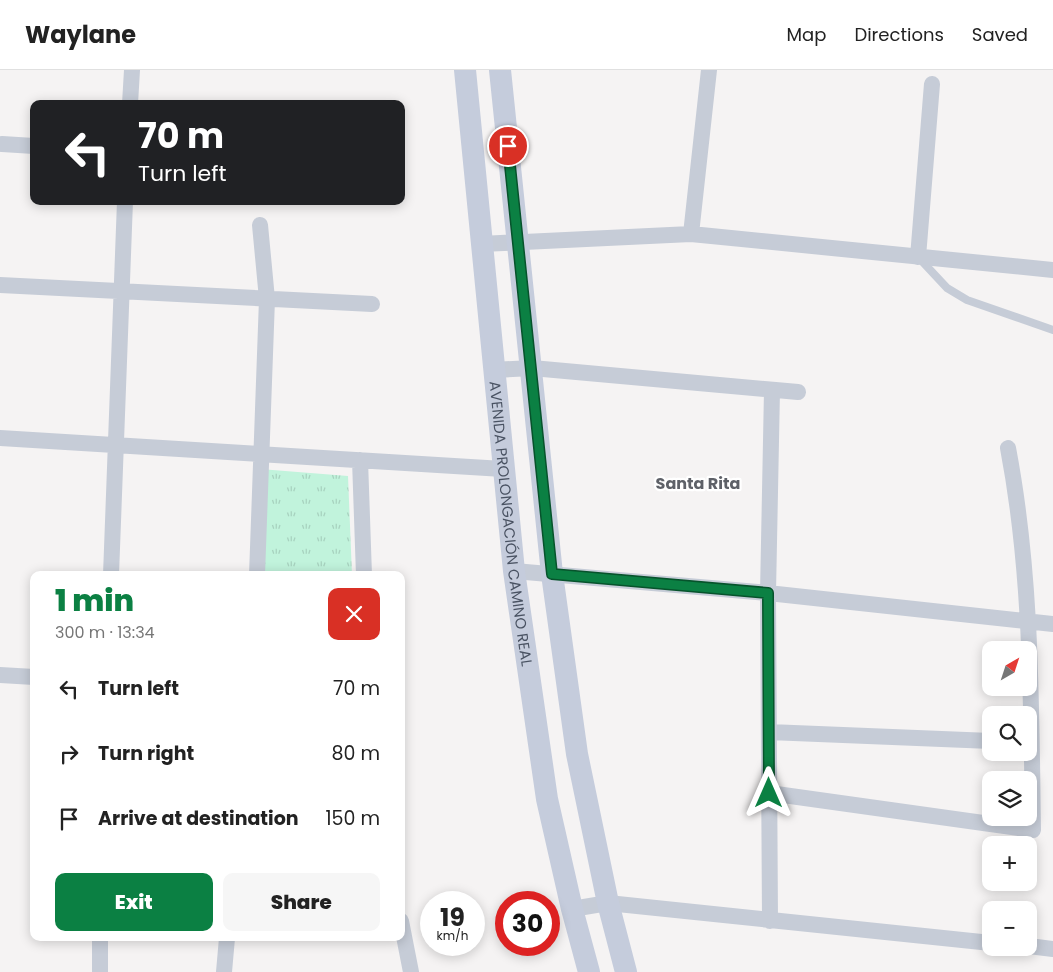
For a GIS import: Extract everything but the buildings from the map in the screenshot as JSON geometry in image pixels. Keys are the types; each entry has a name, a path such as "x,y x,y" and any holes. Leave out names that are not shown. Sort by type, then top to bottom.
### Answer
{"main road":[{"name":"AVENIDA PROLONGACIÓN CAMINO REAL","path":"465,70 514,572 547,799 572,909 590,972"},
{"path":"500,70 552,574 577,754 608,903 626,972"}],"street":[{"path":"130,100 132,70"},
{"path":"691,234 709,70"},
{"path":"918,257 932,84"},
{"path":"2,144 30,146"},
{"path":"111,571 126,205"},
{"path":"257,571 268,299 260,225"},
{"path":"481,244 691,234 1053,270"},
{"path":"0,285 372,304"},
{"path":"493,370 532,368 798,392"},
{"path":"770,921 768,593 772,390"},
{"path":"0,438 503,469"},
{"path":"1008,448 1019,506 1029,621 1030,706"},
{"path":"360,460 364,571"},
{"path":"514,572 768,593 1053,624"},
{"path":"0,675 30,677"},
{"path":"769,732 982,741"},
{"path":"769,793 1033,830 1031,761"},
{"path":"572,909 608,903 982,941"},
{"path":"100,941 100,972"},
{"path":"224,972 227,941"},
{"path":"405,941 411,972"},
{"path":"1037,947 1053,948"}],"lane":[{"path":"918,257 947,288 967,300 1053,330"}],"green space":[{"path":"260,469 348,476 352,571 260,571"}],"district":[{"name":"Santa Rita","path":"698,483"}],"route":[{"path":"508,146 552,574 768,593 769,793"}]}
